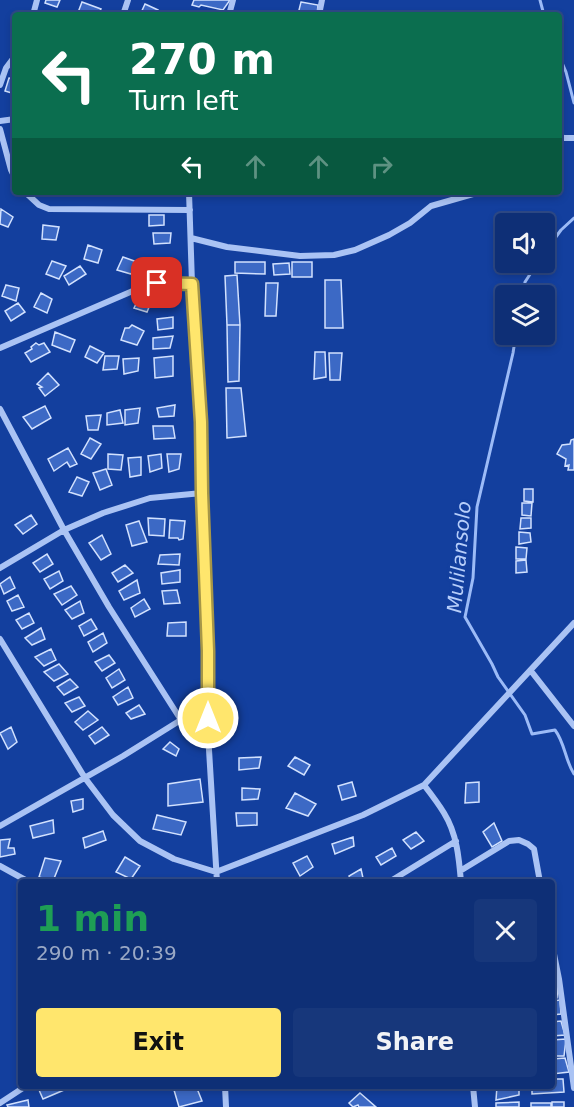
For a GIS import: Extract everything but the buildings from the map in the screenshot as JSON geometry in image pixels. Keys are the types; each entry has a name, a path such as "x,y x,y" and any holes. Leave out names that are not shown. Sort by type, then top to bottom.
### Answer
{"street":[{"path":"0,85 6,68 12,60"},
{"path":"0,129 12,172"},
{"path":"28,195 39,205 49,210 190,210"},
{"path":"189,195 192,284 201,422 208,651 208,733 217,879"},
{"path":"191,238 227,247 300,256 334,255 355,250 389,235 410,223 431,206 470,195"},
{"path":"0,348 142,287 157,283 192,284"},
{"path":"0,409 64,530 109,607 181,720 208,733"},
{"path":"0,567 64,530 103,513 150,498 202,493"},
{"path":"0,639 85,778 113,815 140,841 174,859 216,872 363,815 424,785 574,623"},
{"path":"531,671 574,726"},
{"path":"0,826 208,704"},
{"path":"424,785 445,814 456,841 461,879"},
{"path":"460,871 508,841 519,840 528,843 534,849 539,879"},
{"path":"394,879 456,841"},
{"path":"0,866 24,879"},
{"path":"556,978 574,1088"},
{"path":"0,1103 21,1089"},
{"path":"218,1107 226,1104 225,1089"},
{"path":"473,1089 475,1107"}],"waterway":[{"name":"Mulilansolo","path":"540,0 543,12"},
{"name":"Mulilansolo","path":"562,63 574,103"},
{"name":"Mulilansolo","path":"555,238 574,218"},
{"name":"Mulilansolo","path":"525,285 531,273"},
{"name":"Mulilansolo","path":"514,345 477,507 473,578 465,617 498,677 525,715 532,734 555,730 574,774"}],"route":[{"path":"157,283 192,284 201,422 208,718"}]}
